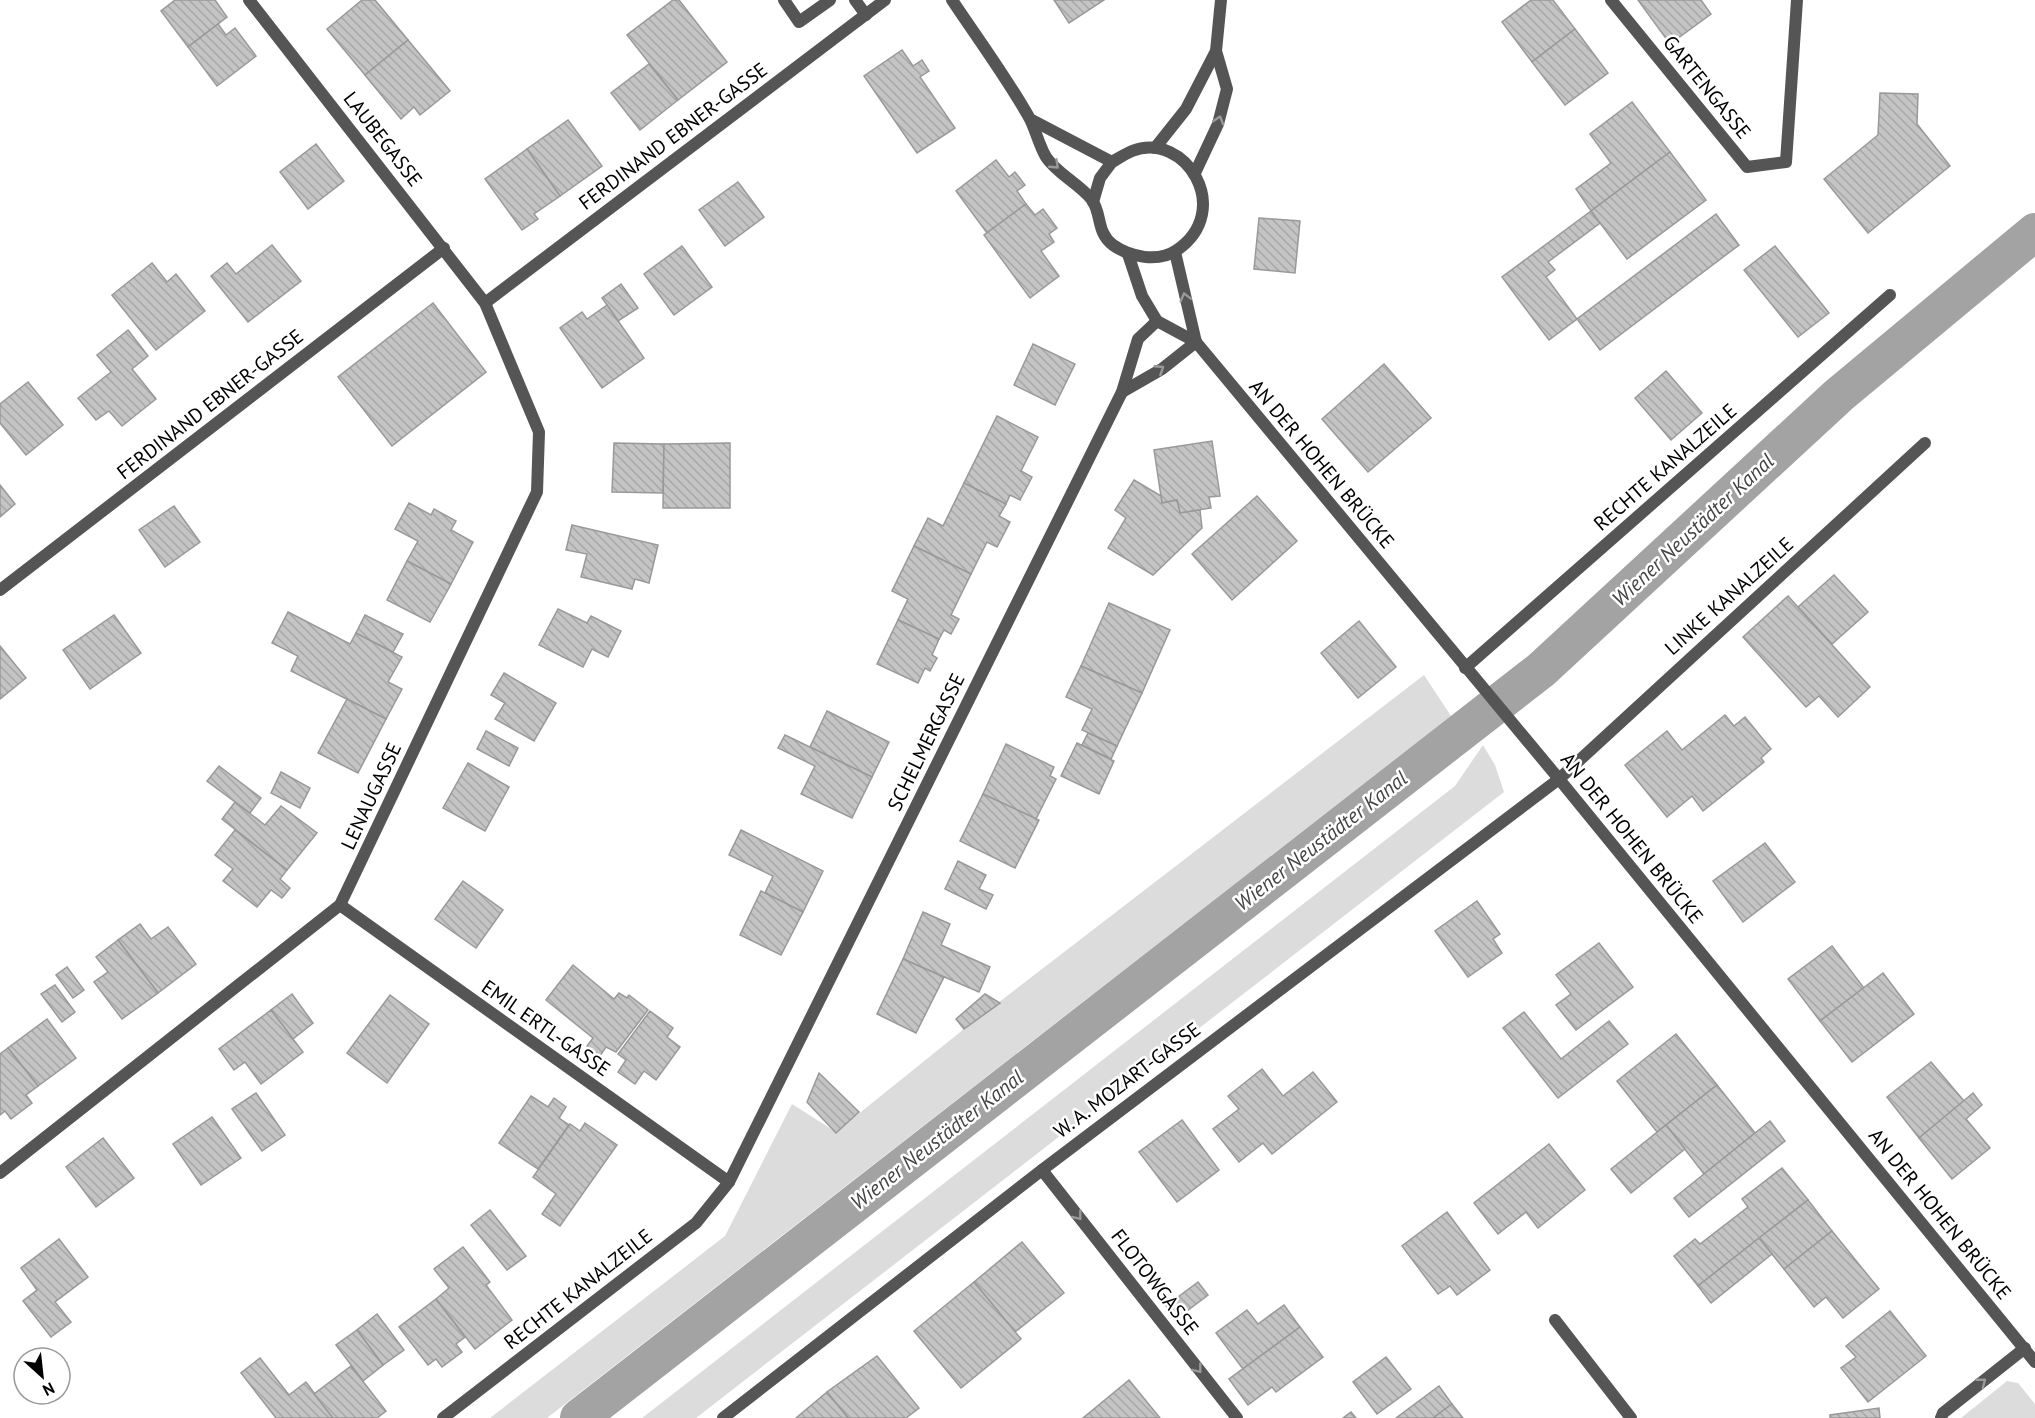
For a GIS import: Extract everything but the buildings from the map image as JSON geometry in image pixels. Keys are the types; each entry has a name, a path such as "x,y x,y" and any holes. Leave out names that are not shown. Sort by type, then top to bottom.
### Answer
{"street":[{"name":"LAUBEGASSE","path":"249,0 485,303"},
{"path":"784,0 799,22 830,0"},
{"path":"855,0 866,15"},
{"name":"FERDINAND EBNER-GASSE","path":"485,303 885,0"},
{"path":"952,0 1030,119 1046,158 1093,202"},
{"path":"1155,148 1186,109 1216,51 1221,0"},
{"name":"GARTENGASSE","path":"1611,0 1747,167 1786,162 1797,0"},
{"path":"1195,174 1218,124 1227,88 1216,51"},
{"path":"1030,119 1112,162"},
{"path":"1155,148 1179,157 1195,174 1203,195 1202,219 1191,238 1175,252 1154,258 1128,254 1110,243 1098,225 1093,202 1100,178 1112,162 1133,150 1155,148"},
{"name":"FERDINAND EBNER-GASSE","path":"0,590 444,248"},
{"name":"AN DER HOHEN BRÜCKE","path":"1175,252 1196,342"},
{"path":"1128,254 1142,296 1157,321"},
{"name":"RECHTE KANALZEILE","path":"1469,673 1890,295"},
{"name":"LENAUGASSE","path":"0,1173 340,905 537,492 540,432 485,303"},
{"name":"AN DER HOHEN BRÜCKE","path":"1157,321 1196,342 1469,673 1559,778 2035,1362"},
{"name":"SCHELMERGASSE","path":"729,1182 1122,392 1138,339 1157,321"},
{"path":"1122,392 1162,369 1196,342"},
{"name":"LINKE KANALZEILE","path":"1559,778 1925,443"},
{"name":"W. A. MOZART-GASSE","path":"723,1418 1042,1170 1559,778"},
{"name":"EMIL ERTL-GASSE","path":"340,905 729,1182"},
{"name":"FLOTOWGASSE","path":"1042,1170 1237,1418"},
{"name":"RECHTE KANALZEILE","path":"443,1418 696,1223 729,1182"},
{"path":"1555,1320 1631,1418"},
{"path":"1941,1418 1943,1413 2025,1348"}],"shaded area":[{"path":"1424,675 1451,716 547,1418 490,1418 725,1236 792,1104 836,1132 964,1029"},
{"path":"1483,745 1495,765 1504,792 696,1418 642,1418 1455,786"},
{"path":"2007,1381 2018,1383 2035,1404 2035,1418 1961,1418"}],"waterway":[{"name":"Wiener Neustädter Kanal","path":"579,1418 1541,670 1839,395 2035,232"}]}
